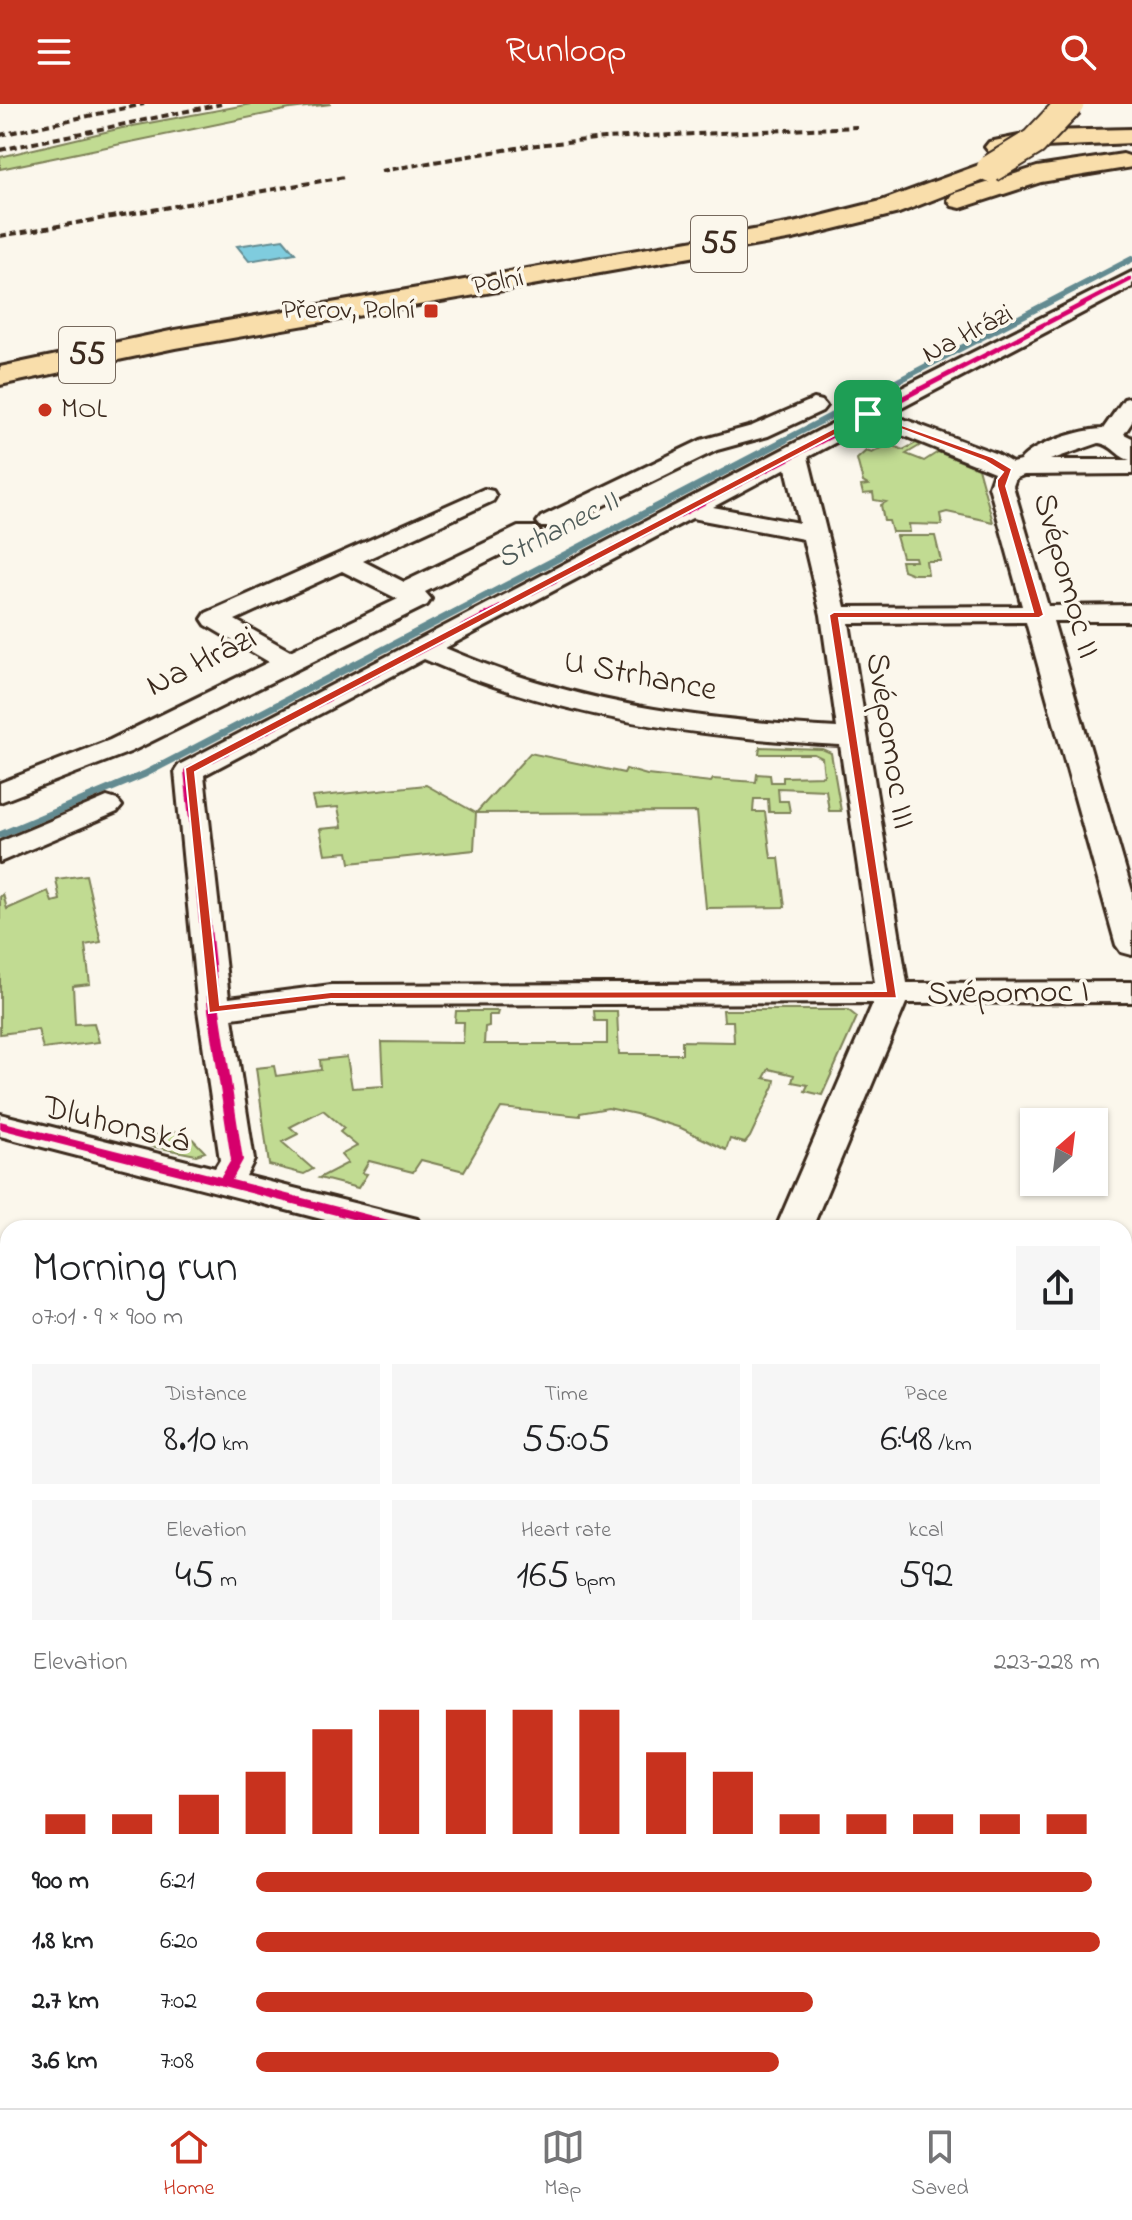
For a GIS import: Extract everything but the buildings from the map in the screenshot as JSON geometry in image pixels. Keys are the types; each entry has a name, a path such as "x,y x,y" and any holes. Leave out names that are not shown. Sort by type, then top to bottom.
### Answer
{"main road":[{"name":"Polní","path":"0,376 101,353 793,231 919,198 990,169 1037,141 1053,127 1070,104"},
{"path":"350,309 574,259 826,210 900,189 978,154 1011,143 1132,136"},
{"path":"350,309 574,283 742,255 880,225 1037,175 1132,161"}],"street":[{"name":"Na Hrázi","path":"404,592 709,445 771,444 868,414 1132,278"},
{"path":"1110,437 1132,404"},
{"name":"Na Hrázi","path":"771,444 760,431 814,406"},
{"path":"868,414 1021,469 1132,467"},
{"path":"1021,469 1033,459 1092,437 1110,437 1124,443 1132,453"},
{"name":"Na Hrázi","path":"214,1010 189,771 688,510 771,444"},
{"name":"Svépomoc III","path":"771,444 816,534 834,615 893,995"},
{"name":"Svépomoc II","path":"1021,469 1001,480 1001,486 1132,945"},
{"name":"Na Hrázi","path":"289,662 215,619 484,496"},
{"path":"688,510 816,534"},
{"path":"343,561 404,592"},
{"name":"Na Hrázi","path":"0,793 120,746 418,599 404,592"},
{"path":"834,615 1132,613"},
{"name":"U Strhance","path":"424,649 483,675 579,707 709,728 851,737"},
{"path":"0,853 107,806"},
{"name":"Svépomoc I","path":"214,1010 331,995 1132,992"},
{"path":"797,1220 893,995"},
{"path":"214,1010 237,1160 225,1182"},
{"name":"Dluhonská","path":"0,1125 373,1220"}],"green space":[{"path":"251,104 331,104 290,109 0,169 0,157 122,128"},
{"path":"916,443 921,445 906,454 924,461 938,452 978,468 993,522 947,512 940,514 942,525 909,524 910,532 892,532 889,521 884,521 881,505 886,502 874,500 873,493 863,494 861,486 868,485 863,482 857,459 866,451 872,453 889,444 903,450"},
{"path":"896,536 935,536 941,561 926,561 928,574 903,570 901,561 916,561 915,557 902,557"},
{"path":"760,747 822,749 831,753 841,811 829,811 826,790 778,788 779,801 788,801 790,812 769,812 768,799 754,799 753,812 765,812 771,858 779,858 785,907 706,908 697,812 476,813 530,753 624,773 626,769 647,775 711,782 713,779 756,782 757,774 770,775 771,782 783,782 783,777 824,776 822,758 814,754 759,754"},
{"path":"426,785 476,813 474,850 350,863 348,852 325,854 320,829 342,827 338,807 315,809 312,797"},
{"path":"86,875 101,942 85,945 90,984 73,986 75,1024 94,1023 99,1042 43,1049 38,1029 0,1034 0,897 3,894 7,909 48,891 52,902 60,900 56,879"},
{"path":"723,1010 848,1010 857,1017 822,1095 805,1091 808,1085 792,1082 794,1075 769,1069 764,1078 775,1080 774,1086 750,1137 745,1143 730,1139 726,1150 681,1128 608,1108 580,1113 580,1116 501,1108 464,1171 421,1160 413,1172 369,1161 362,1173 367,1174 358,1188 319,1178 348,1163 341,1155 357,1146 340,1132 344,1128 323,1110 290,1127 298,1134 282,1142 313,1169 304,1174 269,1165 256,1068 274,1066 276,1076 321,1070 320,1060 347,1057 352,1088 384,1086 382,1042 463,1043 464,1022 455,1022 456,1011 498,1011 497,1015 489,1015 484,1044 607,1044 607,1021 595,1021 594,1011 617,1011 619,1054 682,1054 682,1041 734,1042 733,1021 724,1021"},
{"path":"185,1131 205,1152 196,1155 150,1146 149,1135"}],"water":[{"path":"283,239 295,253 249,261 237,246"}],"waterway":[{"name":"Strhanec II","path":"781,442 1132,259"},
{"name":"Strhanec II","path":"0,835 145,774 785,440"}],"railway":[{"path":"0,135 144,104"},
{"path":"0,150 221,104"},
{"path":"381,171 528,146 604,138 857,127"},
{"path":"0,236 345,177"}],"cycle path":[{"path":"225,1182 237,1160 214,1010 189,771 1132,278"},
{"path":"0,1125 373,1220"}],"place":[{"name":"Přerov, Polní","path":"431,311"},
{"name":"MOL","path":"45,410"}],"route":[{"path":"868,414 988,459 1009,471 1001,480 1001,486 1039,615 834,615 893,995 331,995 214,1010 189,771 868,414"}]}
